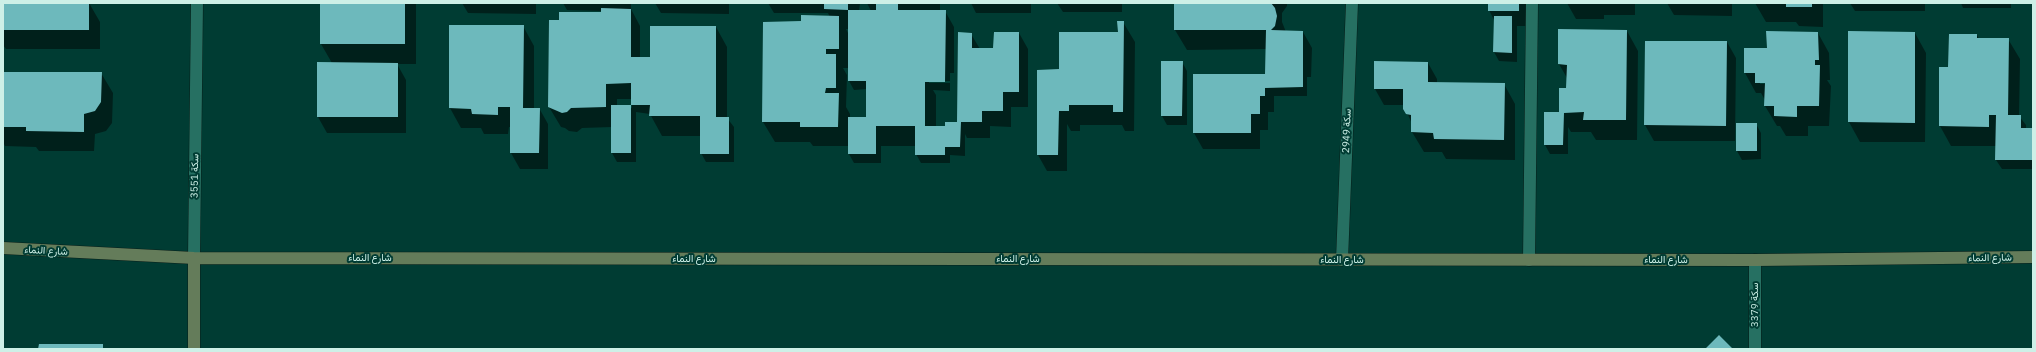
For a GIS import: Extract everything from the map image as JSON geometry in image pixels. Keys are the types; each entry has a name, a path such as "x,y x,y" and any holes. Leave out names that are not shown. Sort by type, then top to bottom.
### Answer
{"street":[{"name":"سكة 3551","path":"194,349 197,3"},
{"name":"سكة 2949","path":"1342,260 1352,3"},
{"path":"1529,260 1532,3"},
{"name":"شارع النماء","path":"3,248 194,258 1755,260 2033,257"},
{"name":"سكة 3379","path":"1755,260 1755,349"}],"building":[{"path":"3,3 89,3 89,30 3,30"},
{"path":"320,3 405,3 405,44 320,44"},
{"path":"824,3 848,3 848,10 824,9"},
{"path":"876,3 898,3 898,10 946,10 945,82 925,82 925,126 945,126 945,122 957,122 958,32 972,33 972,48 993,48 994,32 1019,32 1019,92 1003,92 1003,111 982,111 982,122 961,122 960,147 945,147 945,155 915,155 915,126 876,126 876,154 848,154 848,117 866,117 866,81 848,81 848,10 876,10"},
{"path":"1174,3 1271,3 1275,8 1277,16 1275,26 1271,30 1303,31 1303,87 1265,88 1265,96 1260,96 1260,114 1251,114 1251,133 1193,133 1193,74 1265,74 1266,30 1174,30"},
{"path":"1488,3 1519,3 1519,11 1488,11"},
{"path":"1786,3 1812,3 1812,7 1786,7"},
{"path":"601,8 631,9 631,57 650,57 650,26 716,26 716,117 729,117 729,154 700,154 700,116 649,116 650,105 631,105 631,83 606,84 606,107 571,108 567,112 562,113 548,107 549,20 559,20 559,12 601,12"},
{"path":"801,15 839,16 839,49 826,49 826,54 836,54 836,88 826,88 825,93 839,93 838,127 800,127 800,122 762,122 763,22 801,21"},
{"path":"1494,16 1512,16 1512,53 1493,52"},
{"path":"1117,21 1124,21 1123,112 1113,112 1113,105 1069,105 1069,111 1059,111 1058,155 1037,155 1037,70 1059,69 1059,32 1118,32"},
{"path":"449,25 524,25 523,108 540,108 539,153 510,153 510,107 498,107 498,115 472,114 471,109 449,108"},
{"path":"1558,29 1627,30 1626,120 1583,120 1584,112 1564,113 1563,145 1544,145 1544,112 1559,112 1559,88 1566,88 1567,65 1558,64"},
{"path":"1766,31 1818,32 1819,60 1815,60 1815,65 1820,65 1819,106 1797,106 1797,117 1774,116 1774,106 1764,106 1765,83 1755,83 1755,73 1744,73 1744,48 1767,48"},
{"path":"1848,31 1915,32 1915,123 1848,122"},
{"path":"1949,34 1977,34 1977,38 2009,38 2008,115 2021,115 2021,128 2033,128 2033,160 1995,160 1996,115 1989,115 1989,127 1939,126 1939,67 1948,67"},
{"path":"1645,41 1727,41 1726,126 1644,125"},
{"path":"1161,61 1183,61 1182,116 1161,116"},
{"path":"1374,61 1428,62 1428,82 1505,83 1504,140 1434,139 1433,133 1411,132 1411,115 1406,114 1403,109 1403,89 1374,89"},
{"path":"317,62 398,63 398,117 317,117"},
{"path":"3,72 102,72 101,102 95,111 84,114 84,132 26,131 26,127 3,127"},
{"path":"611,105 631,105 631,153 611,153"},
{"path":"1736,123 1757,123 1757,151 1736,151"},
{"path":"1719,335 1733,349 1706,348"},
{"path":"39,344 103,344 103,349 38,349"}]}
